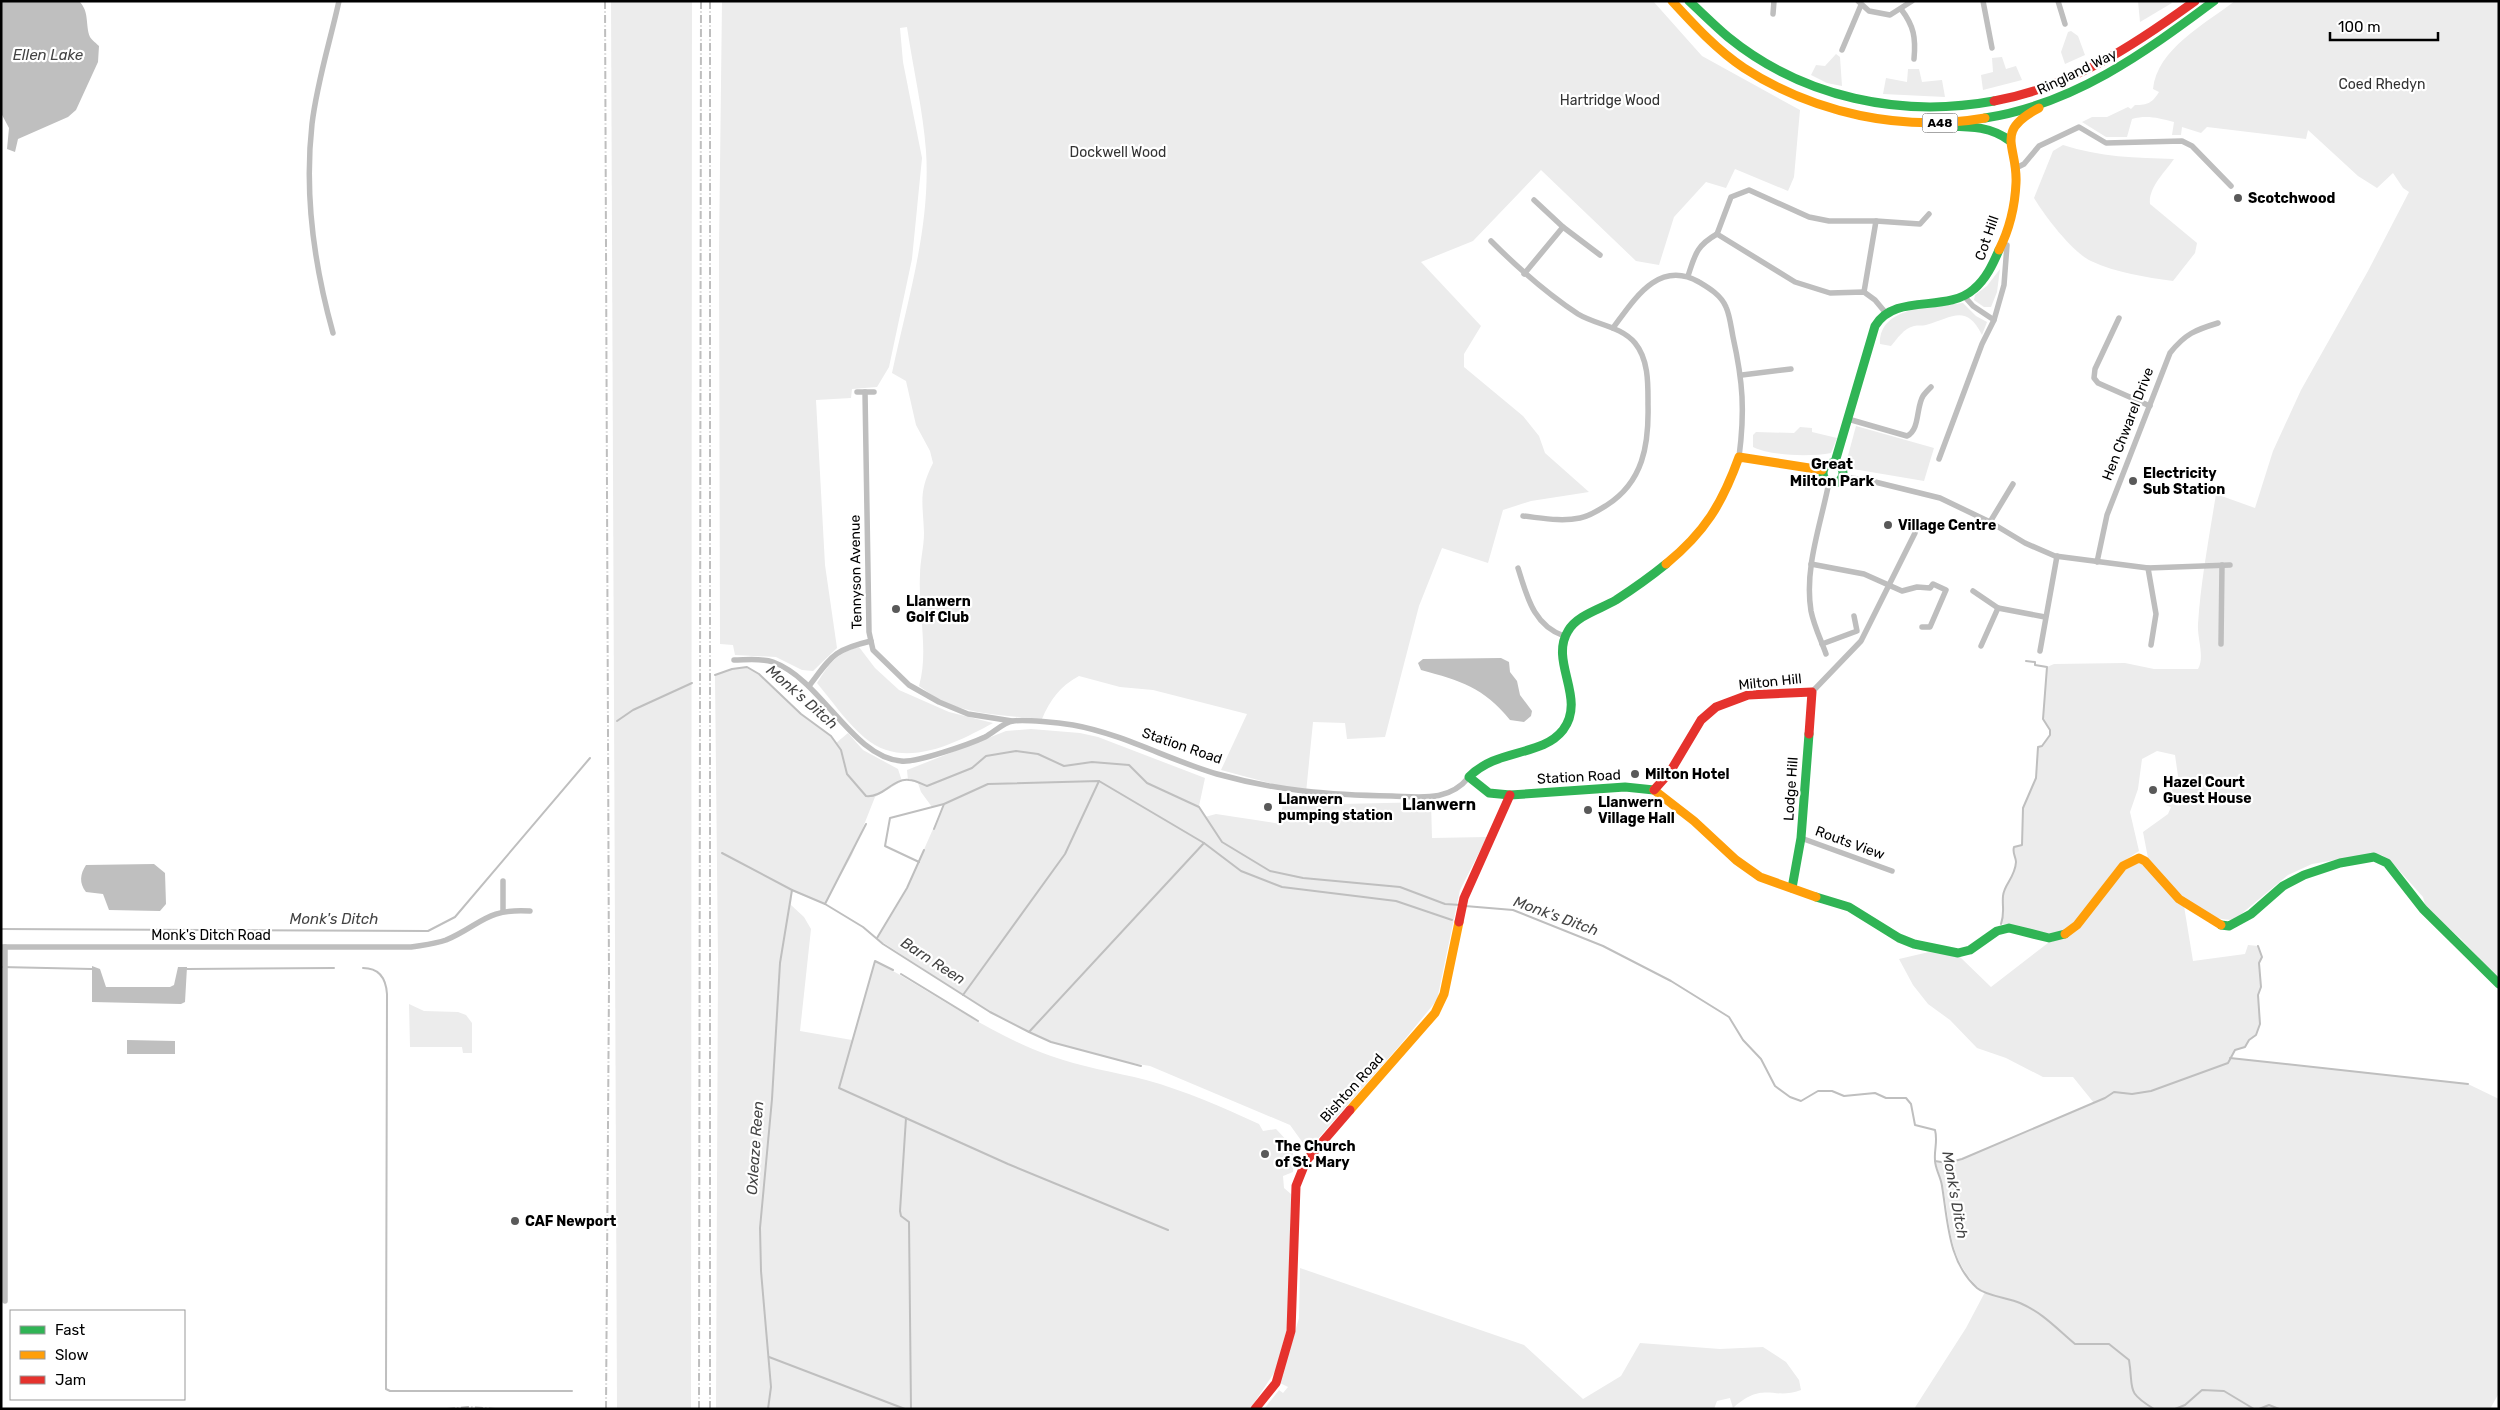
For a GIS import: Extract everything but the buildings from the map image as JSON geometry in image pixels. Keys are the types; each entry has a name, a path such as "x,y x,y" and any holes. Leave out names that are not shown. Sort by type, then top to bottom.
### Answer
{"street":[{"path":"333,333 315,256 311,221 310,154 320,81 339,1"},
{"name":"Ringland Way","path":"1672,1 1716,45 1744,68 1781,89 1813,103 1858,116 1912,123 1956,123 1981,120 2015,113 2048,103 2122,66 2155,45 2214,1"},
{"name":"Ringland Way","path":"1689,1 1726,36 1753,56 1790,77 1822,91 1875,105 1938,109 1972,106 2009,98 2066,80 2117,55 2195,1"},
{"path":"1773,14 1774,1"},
{"path":"1842,50 1860,3 1880,15 1890,15 1912,1"},
{"path":"1983,1 1992,48"},
{"path":"2058,1 2065,24"},
{"path":"1901,9 1911,22 1915,33 1914,59"},
{"path":"1912,123 1990,128 2002,133 2010,141 2020,119 2048,103"},
{"path":"2016,168 2024,164 2039,146 2079,128 2106,143 2182,141 2192,146 2230,186"},
{"name":"Cot Hill","path":"1964,296 1983,280 1995,262 2008,222 2016,185 2016,168 2010,141"},
{"path":"1688,276 1696,251 1703,242 1717,234 1731,197 1749,190 1809,217 1829,221 1876,221 1920,224 1929,214"},
{"path":"1534,200 1563,227 1600,255"},
{"path":"1864,292 1876,221"},
{"path":"1524,274 1563,227"},
{"path":"1717,234 1795,282 1830,293 1864,292 1886,312"},
{"path":"1490,241 1524,274 1579,314 1626,334 1636,344 1645,364 1648,432 1642,464 1634,479 1619,497 1594,513 1580,518 1555,520 1523,516"},
{"name":"Cot Hill","path":"1938,459 1982,344 1994,320 2004,285 2007,245"},
{"path":"1470,778 1485,762 1531,750 1548,742 1566,725 1573,700 1563,651 1564,636 1569,627 1615,601 1694,538 1719,506 1739,457 1744,406 1742,375 1726,307 1719,296 1688,276 1677,274 1662,277 1647,286 1613,328"},
{"path":"1835,462 1876,326 1886,312 1964,296 1974,306 1994,320"},
{"path":"2119,318 2095,369 2094,378 2098,383 2150,406"},
{"name":"Hen Chwarel Drive","path":"2097,562 2107,515 2170,353 2182,338 2199,329 2218,323"},
{"path":"1742,375 1791,369"},
{"path":"1848,419 1906,436 1911,434 1915,426 1922,397 1931,387"},
{"path":"856,392 874,392"},
{"name":"Tennyson Avenue","path":"866,392 871,641 873,650 909,685 939,702 968,714 1012,721"},
{"path":"1739,457 1788,463 1822,470"},
{"path":"1822,470 1829,463 1835,462 1841,467 1842,477"},
{"path":"1822,470 1823,477 1829,482 1837,482 1842,477"},
{"path":"1842,477 1867,480 1940,498 1990,522 2025,543 2057,556 2148,568 2230,564"},
{"path":"1826,654 1811,611 1809,587 1811,564 1829,482"},
{"path":"1990,522 2013,484"},
{"path":"1812,692 1861,641 1916,533"},
{"path":"2040,651 2057,556"},
{"path":"1811,564 1875,577 1888,586 1902,591 1918,587 1930,588 1933,584 1946,590 1930,627 1922,627"},
{"path":"2221,644 2222,565"},
{"path":"1518,568 1531,609 1542,623 1554,632 1564,636"},
{"path":"2148,568 2156,614 2151,645"},
{"path":"1973,591 1998,608 2045,617"},
{"path":"1981,646 1998,608"},
{"path":"1822,644 1857,632 1854,616"},
{"path":"809,686 837,651 871,641"},
{"path":"734,660 773,662 809,686 872,752 900,762 914,760 984,737 1012,721"},
{"name":"Milton Hill","path":"1654,790 1669,774 1700,722 1716,707 1727,701 1755,695 1806,690 1812,692"},
{"name":"Lodge Hill","path":"1792,888 1801,838 1812,692"},
{"name":"Station Road","path":"1012,721 1073,725 1124,740 1216,773 1298,792 1341,796 1432,796 1449,794 1461,788 1470,778 1490,793 1510,794 1624,787 1654,790"},
{"path":"1654,790 1658,795 1694,821 1747,868 1772,883 1849,907 1907,941 1932,949 1958,953 1970,950 1997,931 2009,928 2049,938 2068,932 2078,925 2123,866 2139,858 2145,861 2179,899 2217,924 2228,926 2250,914 2283,886 2304,875 2340,864 2374,857 2387,863 2423,909 2499,984"},
{"name":"Bishton Road","path":"1255,1409 1276,1383 1291,1331 1296,1186 1306,1161 1435,1013 1444,994 1459,914 1464,898 1510,794"},
{"name":"Routs View","path":"1801,838 1892,871"},
{"path":"503,881 503,911"},
{"name":"Monk's Ditch Road","path":"3,947 411,947 447,939 479,920 503,911 530,911"},
{"path":"3,947 5,964 5,1301"}],"green space":[{"path":"611,1 692,1 691,1409 617,1409"},
{"path":"722,1 1653,1 1702,56 1800,110 1794,177 1788,191 1735,169 1726,188 1706,182 1674,217 1659,265 1636,261 1541,170 1473,241 1421,262 1481,326 1464,354 1464,367 1523,416 1539,436 1545,453 1589,492 1531,501 1503,510 1488,563 1442,548 1419,606 1385,737 1347,739 1345,723 1313,722 1306,793 1221,770 1247,714 1153,690 1120,687 1079,676 1066,684 1056,694 1042,719 991,714 954,706 936,698 919,686 923,659 920,589 924,533 922,498 925,482 933,463 930,451 916,425 906,381 892,373 916,264 925,207 927,179 923,120 907,27 900,28 903,62 922,158 912,259 889,367 877,387 852,389 851,398 816,400 825,565 837,648 813,671 802,670 776,657 735,655 733,645 720,644 719,249"},
{"path":"2138,1 2170,1 2172,3 2140,22"},
{"name":"Coed Rhedyn","path":"2235,1 2499,1 2499,980 2461,939 2426,908 2423,897 2397,868 2382,855 2370,854 2312,864 2288,875 2234,920 2221,919 2196,908 2175,889 2148,858 2143,832 2168,814 2171,807 2166,805 2178,776 2175,755 2157,751 2142,759 2138,789 2130,812 2139,851 2120,864 2083,915 2066,931 2057,935 2036,933 2008,924 2001,924 2005,888 2015,868 2014,847 2022,845 2023,808 2036,778 2038,747 2042,746 2050,735 2050,730 2043,719 2047,667 2054,664 2125,663 2154,669 2198,669 2201,659 2198,629 2199,608 2216,494 2255,508 2273,451 2301,390 2368,271 2409,192 2403,188 2393,173 2377,188 2358,176 2308,130 2306,139 2207,127 2201,133 2182,127 2181,135 2172,135 2174,122 2143,117 2132,119 2127,137 2106,137 2082,122 2092,117 2107,117 2128,107 2131,109 2135,105 2143,105 2152,101 2159,92 2153,89 2156,75 2163,62 2184,39"},
{"path":"2071,31 2078,36 2085,55 2065,64 2061,52 2068,32"},
{"path":"1836,54 1840,57 1842,86 1827,83 1811,75 1816,65 1825,66"},
{"path":"2002,57 2006,69 2016,66 2022,80 1983,90 1981,75 1993,72 1992,58"},
{"path":"1908,69 1919,69 1922,82 1942,80 1945,97 1883,94 1886,78 1907,82"},
{"path":"2063,145 2104,154 2174,159 2154,186 2150,204 2197,243 2195,253 2173,281 2121,272 2091,261 2076,250 2052,223 2034,198 2053,151"},
{"path":"2000,269 1997,292 1991,307 1984,307 1974,300 1975,295 1987,286"},
{"path":"1963,303 1976,316 1987,322 1982,335 1970,319 1958,315 1926,325 1910,327 1891,346 1880,344 1882,331 1898,315 1924,307"},
{"path":"1856,426 1934,448 1924,481 1853,469 1846,463"},
{"path":"1800,427 1812,428 1812,432 1837,438 1831,453 1791,455 1753,447 1753,435 1756,432 1794,433"},
{"path":"859,647 875,668 899,690 949,712 993,723 947,745 930,750 913,753 896,752 880,748 852,726 817,683 834,660 844,653"},
{"path":"747,667 759,674 801,714 831,736 836,743 848,733 863,750 898,769 902,781 875,797 852,855 825,904 792,891 791,905 804,917 811,929 800,1031 852,1040 875,961 983,1024 1028,1047 1062,1060 1146,1080 1190,1094 1259,1124 1263,1131 1276,1129 1289,1144 1294,1158 1293,1172 1283,1176 1284,1188 1291,1194 1288,1324 1276,1370 1250,1409 716,1409 718,961 715,675 732,669"},
{"path":"1031,729 1080,733 1098,737 1205,778 1199,806 1205,817 1216,814 1281,824 1283,797 1340,804 1431,802 1432,838 1487,837 1460,890 1437,1000 1308,1150 1290,1125 1150,1066 1120,1061 1051,1042 1029,1032 990,1012 876,938 907,888 944,804 932,807 921,792 918,783 908,780 907,770 1006,731"},
{"path":"2137,862 2142,864 2184,906 2193,961 2245,954 2248,945 2258,946 2262,957 2259,963 2261,987 2258,995 2260,1024 2256,1035 2249,1040 2245,1047 2235,1050 2231,1058 2468,1084 2499,1099 2499,1393 2490,1409 1914,1409 1966,1328 1985,1292 1968,1276 1956,1254 1950,1231 1945,1196 1935,1161 1947,1163 1962,1159 2094,1103 2073,1077 2043,1077 2006,1058 1977,1048 1950,1020 1928,1004 1913,985 1899,959 1929,952 1960,957 1991,987 2048,943 2064,937 2119,874"},
{"path":"409,1004 424,1011 458,1012 466,1015 472,1023 472,1053 463,1053 462,1047 410,1047"},
{"path":"1300,1268 1524,1345 1583,1399 1621,1376 1640,1343 1720,1349 1763,1347 1786,1362 1799,1380 1801,1390 1783,1394 1761,1393 1753,1395 1733,1408 1730,1398 1717,1401 1714,1409 1264,1409 1279,1390 1283,1393 1288,1387 1280,1383 1299,1318"}],"water":[{"name":"Ellen Lake","path":"1,1 79,1 85,10 90,37 99,46 98,62 76,110 68,117 18,139 15,152 7,149 9,128 1,113"},
{"path":"1501,658 1509,662 1510,672 1517,681 1520,695 1532,711 1531,716 1524,722 1510,720 1481,693 1460,682 1421,670 1418,663 1423,659"},
{"path":"154,864 165,873 166,904 160,911 109,910 103,894 86,892 81,882 82,872 86,865"},
{"path":"92,966 100,969 106,987 170,987 174,985 178,967 187,967 185,1002 181,1004 92,1002"},
{"path":"127,1040 175,1041 175,1054 127,1054"}],"waterway":[{"path":"2001,924 2004,892 2015,868 2014,847 2022,845 2023,808 2036,778 2038,747 2042,746 2050,735 2050,730 2043,719 2047,667 2035,665 2035,662 2026,661"},
{"name":"Monk's Ditch","path":"715,675 732,669 747,667 759,674 801,714 831,736 841,750 847,774 866,796 878,794 903,780 914,781 927,786 972,768 986,756 1016,751 1038,754 1064,766 1092,762 1129,765 1147,783 1199,807 1222,842 1270,871 1303,878 1400,887 1445,904 1461,905"},
{"name":"Monk's Ditch","path":"617,721 633,710 692,683"},
{"name":"Monk's Ditch","path":"1,929 428,931 455,917 590,758"},
{"path":"919,862 885,846 890,818 944,804 988,784 1099,781 1204,843 1241,871 1282,887 1396,901 1452,920"},
{"path":"963,995 1065,854 1099,781"},
{"path":"934,829 944,804"},
{"path":"825,904 866,824"},
{"path":"1029,1032 1204,843"},
{"path":"877,938 907,888 924,850"},
{"name":"Barn Reen","path":"722,853 792,890 825,904 863,927 883,944 990,1012 1029,1032 1051,1042 1141,1066"},
{"name":"Oxleaze Reen","path":"768,1409 771,1387 761,1271 760,1228 772,1099 780,963 792,890"},
{"name":"Monk's Ditch","path":"1465,906 1513,910 1603,946 1671,981 1729,1017 1743,1040 1761,1059 1775,1086 1790,1097 1801,1101 1818,1091 1832,1091 1844,1096 1875,1093 1886,1098 1906,1098 1911,1104 1915,1125 1935,1130 1935,1163 1941,1183 1951,1241 1960,1266 1967,1278 1981,1291 2015,1301 2036,1311 2075,1344 2109,1344 2129,1360 2132,1389 2139,1398 2154,1409"},
{"path":"1935,1161 1947,1163 1962,1159 2105,1098 2114,1092 2132,1094 2151,1091 2228,1063 2235,1050 2245,1047 2249,1040 2256,1035 2260,1024 2258,995 2261,987 2259,963 2262,957 2258,946"},
{"path":"893,970 875,961 839,1088 1008,1164 1168,1230"},
{"path":"1,967 92,969"},
{"path":"187,969 334,968"},
{"path":"363,968 374,970 381,975 387,994 386,1389 390,1391 572,1391"},
{"path":"901,974 978,1021"},
{"path":"2230,1058 2468,1084"},
{"path":"906,1118 900,1211 901,1216 909,1222 911,1409"},
{"path":"769,1357 905,1409"},
{"name":"Monk's Ditch","path":"2175,1409 2185,1405 2202,1390 2224,1391 2254,1409"},
{"name":"Monk's Ditch","path":"2259,1409 2269,1405 2279,1409"}],"railway":[{"path":"605,1 609,983 606,1409"},
{"path":"699,1409 701,1"},
{"path":"710,1 710,1409"},
{"path":"447,1409 468,1407 495,1409"}],"traffic: fast":[{"path":"1689,1 1728,37 1757,58 1788,75 1821,89 1854,98 1924,107 1959,106 1994,101"},
{"path":"1985,118 2017,111 2078,89 2134,58 2214,1"},
{"path":"1937,126 1984,129 2010,141"},
{"path":"1835,462 1875,326 1884,316 1895,309 1950,301 1963,296 1974,289 1986,276 1999,250"},
{"path":"1829,463 1837,463 1843,469 1843,473 1843,477 1837,483 1829,483 1823,477 1823,469 1829,463"},
{"path":"1654,790 1625,787 1510,795 1489,793 1469,777 1493,761 1543,745 1554,739 1563,730 1569,718 1571,705 1563,655 1563,643 1568,631 1577,621 1616,600 1666,564"},
{"path":"1792,888 1801,838 1809,734"},
{"path":"2221,925 2229,926 2251,914 2283,886 2304,875 2340,863 2374,857 2387,863 2423,909 2499,984"},
{"path":"1816,897 1849,907 1899,938 1914,944 1958,953 1970,950 1997,931 2009,928 2049,938 2065,934"}],"traffic: slow":[{"path":"1672,1 1706,37 1734,61 1771,84 1800,97 1830,108 1891,120 1922,123 1954,122 1985,118"},
{"path":"1999,250 2009,226 2015,192 2016,170 2011,141 2012,133 2016,125 2039,108"},
{"path":"1666,564 1680,552 1711,516 1726,489 1739,457 1822,470"},
{"path":"1654,790 1694,821 1736,860 1760,877 1816,897"},
{"path":"2065,934 2077,925 2123,866 2139,858 2145,861 2179,899 2221,925"},
{"path":"1350,1110 1435,1013 1444,994 1459,922"}],"traffic: jam":[{"path":"1994,101 2022,95 2049,86 2100,63 2148,34 2195,1"},
{"path":"1654,790 1670,772 1701,720 1716,707 1748,695 1812,692 1809,734"},
{"path":"1459,922 1464,898 1510,795"},
{"path":"1255,1409 1276,1383 1291,1331 1296,1186 1306,1161 1350,1110"}],"place":[{"name":"Scotchwood","path":"2238,198"},
{"name":"Electricity Sub Station","path":"2133,481"},
{"name":"Village Centre","path":"1888,525"},
{"name":"Llanwern Golf Club","path":"896,609"},
{"name":"Milton Hotel","path":"1635,774"},
{"name":"Hazel Court Guest House","path":"2153,790"},
{"name":"Llanwern pumping station","path":"1268,807"},
{"name":"Llanwern Village Hall","path":"1588,810"},
{"name":"The Church of St. Mary","path":"1265,1154"},
{"name":"CAF Newport","path":"515,1221"}],"district":[{"name":"Great Milton Park","path":"1832,472"},
{"name":"Llanwern","path":"1439,804"}],"park label":[{"name":"Hartridge Wood","path":"1610,100"},
{"name":"Dockwell Wood","path":"1118,152"}]}
